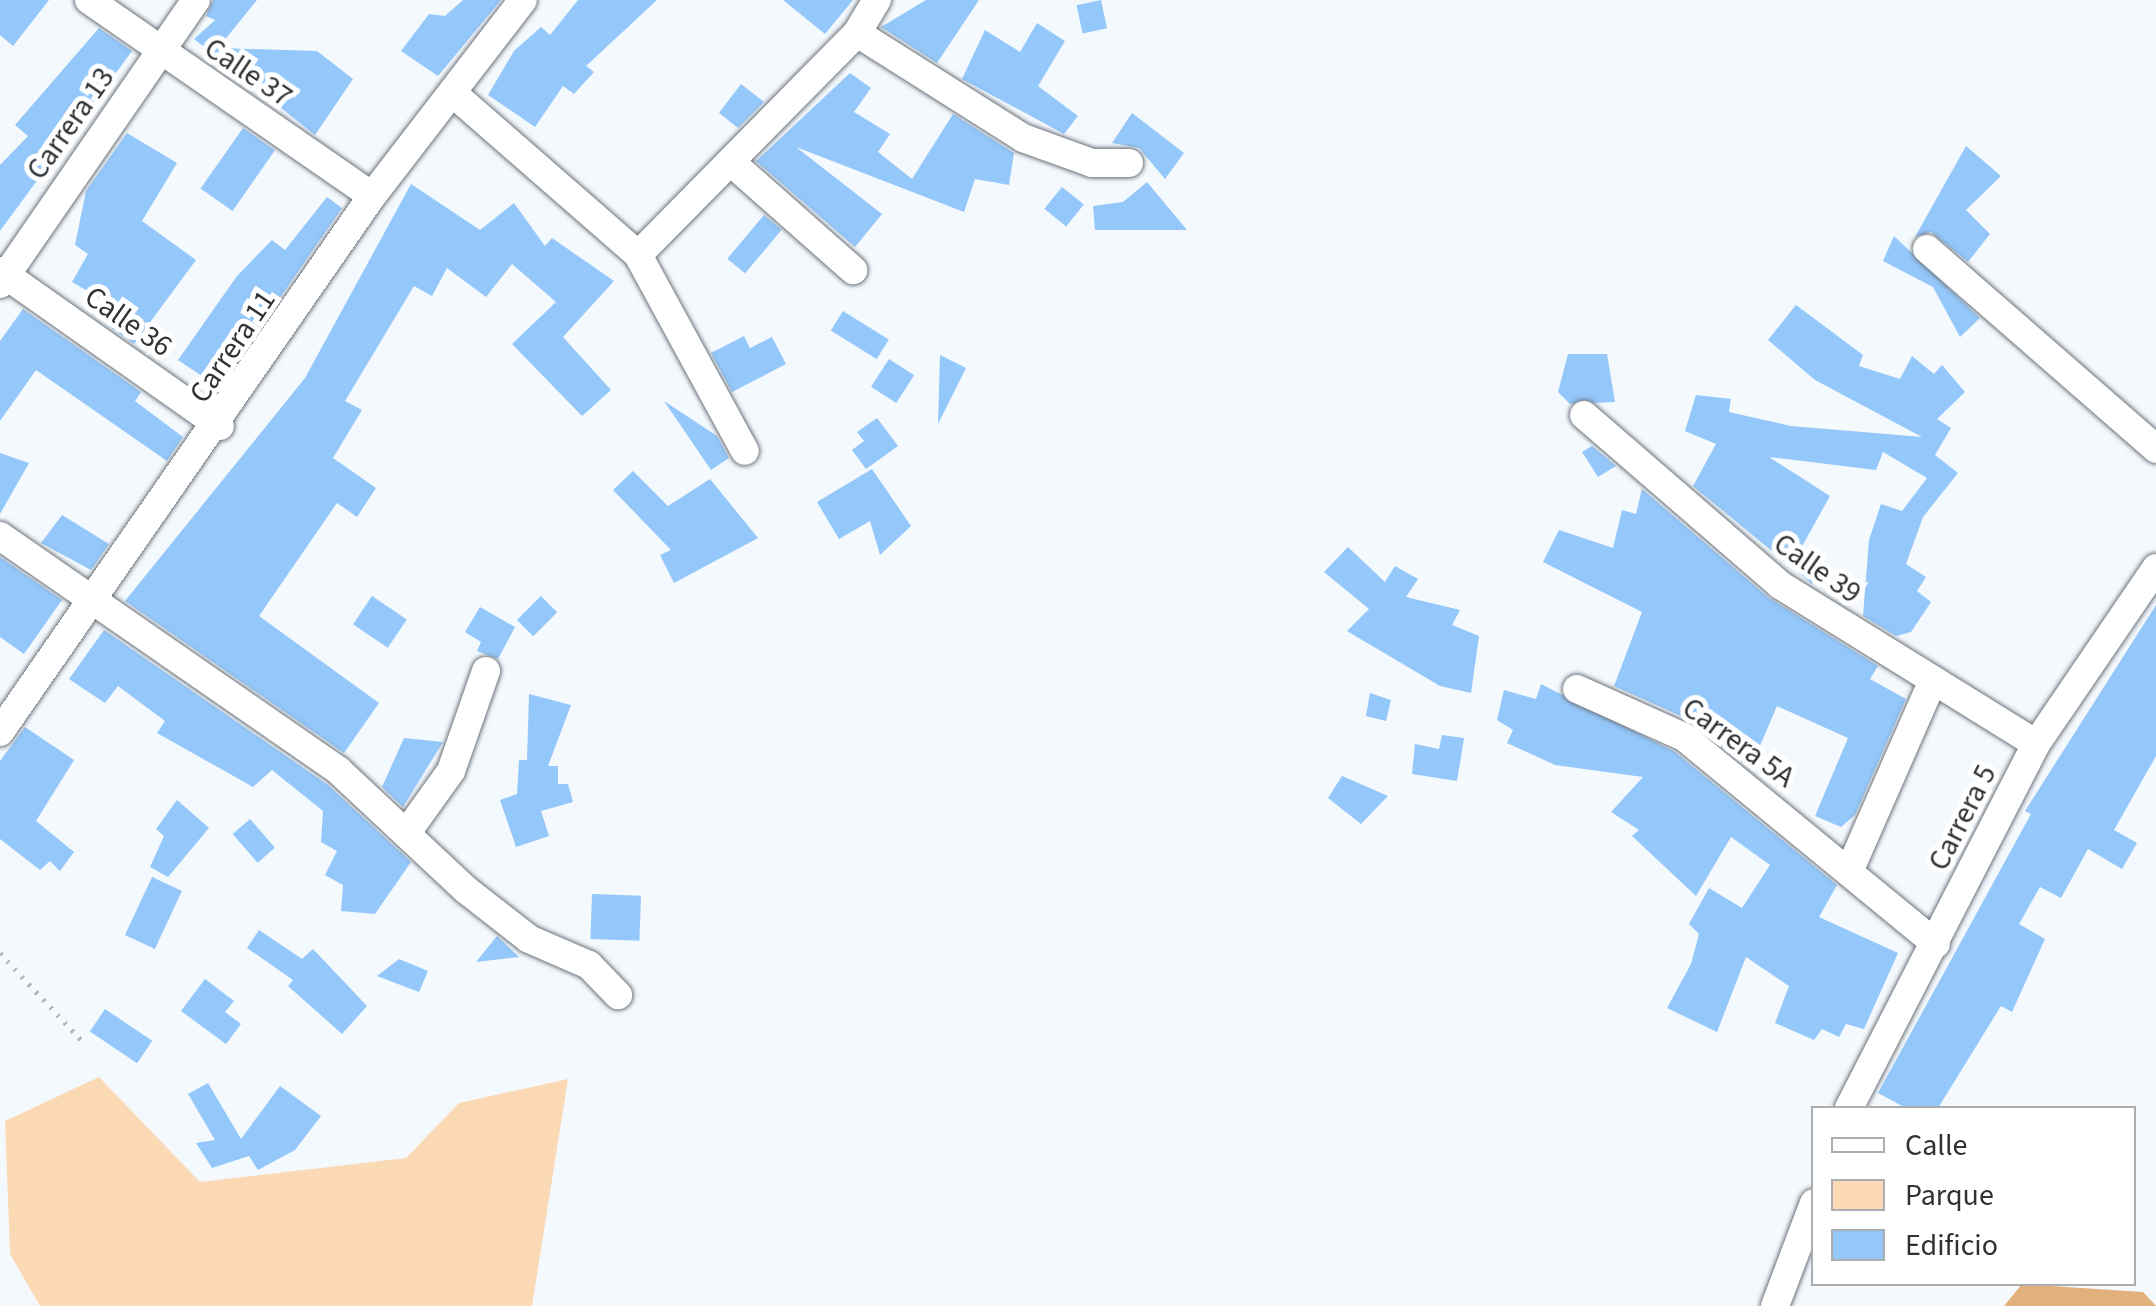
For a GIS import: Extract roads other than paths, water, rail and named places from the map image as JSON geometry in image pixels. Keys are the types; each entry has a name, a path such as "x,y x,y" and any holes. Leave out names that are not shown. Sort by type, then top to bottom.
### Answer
{"street":[{"name":"Calle 37","path":"90,0 159,53 372,196"},
{"name":"Carrera 13","path":"2,277 196,0"},
{"name":"Carrera 11","path":"0,732 220,426 372,196 456,96 523,0"},
{"path":"638,255 857,32 877,0"},
{"path":"857,32 1023,138 1092,163 1129,163"},
{"path":"456,96 638,255 745,451"},
{"path":"732,163 852,270"},
{"path":"1927,249 2156,449"},
{"name":"Calle 36","path":"2,277 220,426"},
{"name":"Calle 39","path":"1584,415 1706,529 1930,687 2036,744"},
{"path":"0,536 98,597 408,831 490,909 529,939 590,964 618,995"},
{"name":"Carrera 5","path":"1851,1106 2036,744 2156,568"},
{"path":"408,831 451,771 486,671"},
{"path":"1851,868 1930,687"},
{"name":"Carrera 5A","path":"1577,689 1684,737 1851,868 1936,944"},
{"path":"1775,1306 1811,1212"}]}
